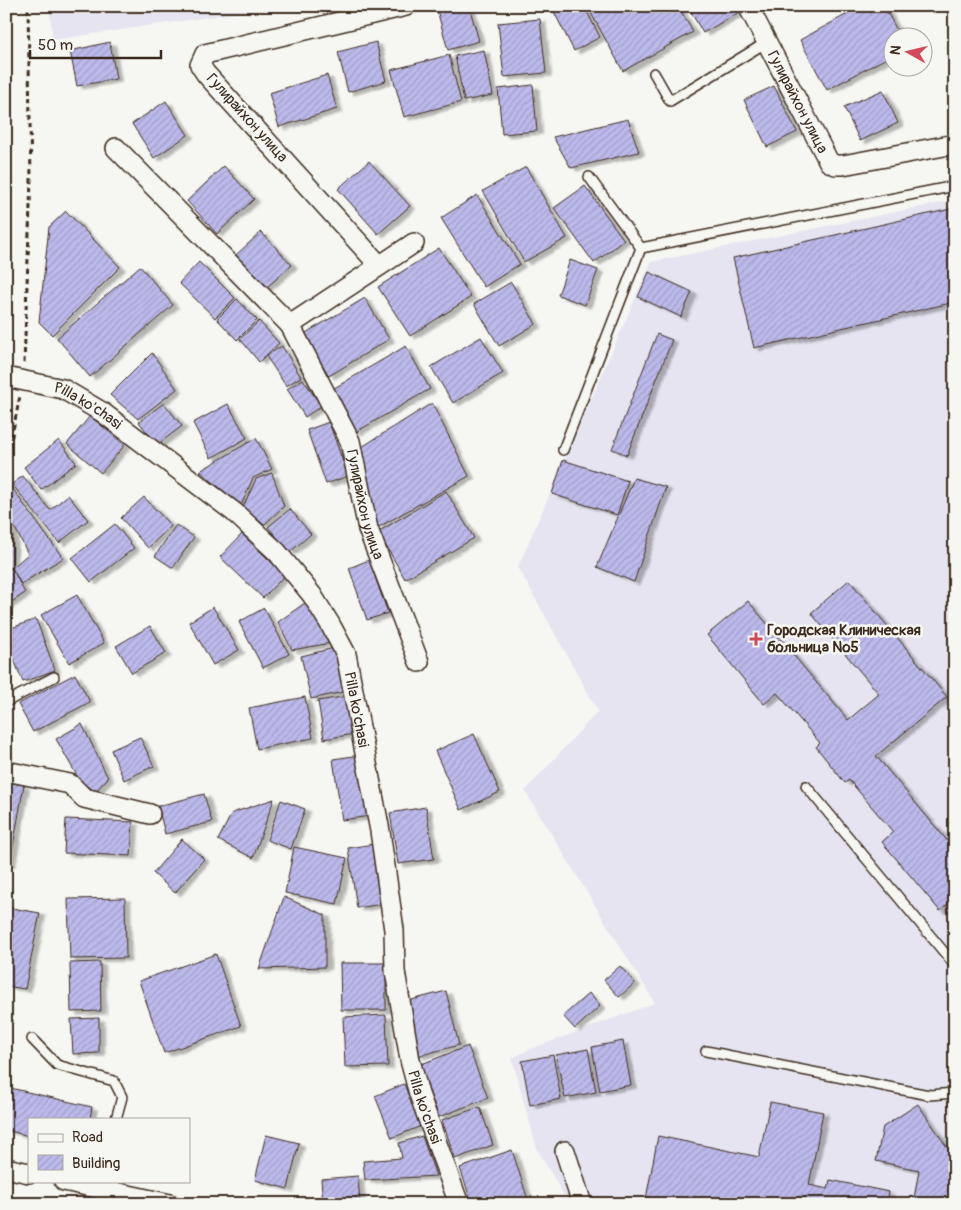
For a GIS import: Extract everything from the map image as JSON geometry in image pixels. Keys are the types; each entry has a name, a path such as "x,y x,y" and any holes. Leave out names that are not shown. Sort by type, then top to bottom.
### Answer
{"street":[{"name":"Гулирайхон улица","path":"380,265 206,74 200,65 205,54 406,6"},
{"name":"Гулирайхон улица","path":"748,6 829,162 843,165 955,144"},
{"name":"Гулирайхон улица","path":"116,148 290,325 350,441 368,530 419,662"},
{"path":"290,325 414,243"},
{"name":"Pilla ko'chasi","path":"15,378 63,389 102,412 234,512 277,552 312,595 330,624 346,654 380,830 394,930 395,972 410,1060 419,1094 459,1204"},
{"path":"6,772 70,784 84,798 150,814"},
{"path":"565,1151 582,1204"},
{"path":"6,1168 28,1173"},
{"path":"73,1182 101,1185 170,1204"}],"lane":[{"path":"654,73 670,101 768,42"},
{"path":"589,176 641,248"},
{"path":"641,248 955,186"},
{"path":"563,450 641,248"},
{"path":"6,702 54,676"},
{"path":"806,786 954,964"},
{"path":"32,1039 57,1065 114,1081 122,1097 116,1118"},
{"path":"706,1051 929,1094 955,1093"}],"path":[{"path":"6,464 31,180 28,6"}],"shaded area":[{"path":"49,6 283,6 53,40"},
{"name":"Городская Клиническая больница №5","path":"955,200 955,1204 569,1204 537,1149 512,1058 531,1049 655,1003 525,791 598,711 518,567 651,262"}],"building":[{"path":"450,6 469,6 479,41 448,50 437,10"},
{"path":"556,6 584,6 600,37 574,51 552,8"},
{"path":"587,6 678,6 693,32 623,71"},
{"path":"734,6 738,13 703,33 688,7"},
{"path":"862,6 884,6 896,28 884,28 884,59 827,90 800,40"},
{"path":"540,19 546,73 504,77 498,23"},
{"path":"110,42 116,79 77,86 70,51"},
{"path":"376,42 386,81 348,92 338,52"},
{"path":"484,50 493,95 464,101 455,56"},
{"path":"449,55 461,102 404,117 391,70"},
{"path":"327,75 337,109 279,127 269,93"},
{"path":"533,85 537,131 502,134 498,89"},
{"path":"774,86 797,132 767,147 744,100"},
{"path":"883,90 898,123 860,141 844,107"},
{"path":"166,101 188,135 154,158 132,124"},
{"path":"628,119 639,152 571,168 553,137"},
{"path":"369,161 410,206 378,234 338,189"},
{"path":"224,166 254,199 217,234 187,201"},
{"path":"526,167 567,238 524,262 483,191"},
{"path":"585,186 624,240 594,263 554,208"},
{"path":"477,195 520,264 484,287 441,218"},
{"path":"955,208 955,302 754,348 733,258"},
{"path":"66,211 120,267 52,335 39,322 49,227"},
{"path":"261,232 292,265 266,288 236,255"},
{"path":"439,248 471,297 410,336 378,287"},
{"path":"570,260 598,270 585,305 558,295"},
{"path":"199,262 235,298 215,318 179,283"},
{"path":"140,266 173,305 90,377 57,338"},
{"path":"649,272 692,292 681,317 638,297"},
{"path":"511,282 536,324 499,346 474,304"},
{"path":"365,298 389,339 329,376 304,334"},
{"path":"237,299 257,320 237,340 217,319"},
{"path":"259,321 279,343 259,362 240,339"},
{"path":"657,334 672,340 627,455 612,449"},
{"path":"481,337 503,373 453,403 431,367"},
{"path":"282,346 301,377 286,386 266,356"},
{"path":"406,346 430,389 356,432 331,390"},
{"path":"152,353 177,389 138,419 110,395"},
{"path":"303,379 321,406 305,417 287,389"},
{"path":"164,403 182,426 157,445 139,422"},
{"path":"432,403 469,476 377,528 357,450"},
{"path":"228,404 247,438 211,458 193,423"},
{"path":"90,416 125,445 101,473 67,444"},
{"path":"329,422 348,476 326,484 307,430"},
{"path":"256,438 272,469 253,478 241,506 200,471"},
{"path":"59,440 76,463 41,490 24,467"},
{"path":"563,460 628,481 617,515 552,494"},
{"path":"272,473 284,506 264,525 243,507 256,479"},
{"path":"23,476 50,510 68,495 88,520 59,543 12,484"},
{"path":"634,478 666,487 634,582 597,567"},
{"path":"9,484 63,558 21,584 12,568 6,569 6,497","holes":["13,524 28,554 12,568"]},
{"path":"446,491 474,538 405,579 378,532"},
{"path":"144,497 171,526 148,548 121,518"},
{"path":"290,509 311,534 290,552 268,527"},
{"path":"115,524 134,548 91,582 72,558"},
{"path":"176,525 194,537 173,568 155,556"},
{"path":"242,534 285,575 263,598 220,557"},
{"path":"369,560 388,613 367,620 349,568"},
{"path":"12,568 25,593 6,606 6,569"},
{"name":"Городская Клиническая больница №5","path":"849,580 947,697 876,756 955,850 955,898 940,911 882,842 893,832 849,780 845,783 816,747 820,743 777,693 764,704 707,635 748,601 848,720 879,694 811,613"},
{"path":"77,595 104,643 69,663 41,615"},
{"path":"309,600 331,643 292,650 278,622"},
{"path":"213,607 239,650 213,665 189,622"},
{"path":"264,608 289,654 263,668 239,622"},
{"path":"36,619 55,670 23,682 6,640 6,630"},
{"path":"150,626 166,653 132,673 116,646"},
{"path":"338,647 348,691 311,699 301,656"},
{"path":"75,674 90,702 33,732 18,704"},
{"path":"348,696 354,734 324,739 318,701"},
{"path":"305,697 313,738 257,749 249,708"},
{"path":"82,724 108,778 95,792 80,781 56,739"},
{"path":"474,734 500,792 461,810 435,751"},
{"path":"140,737 154,766 124,780 111,750"},
{"path":"360,755 370,816 342,820 333,759"},
{"path":"6,782 24,785 10,863 6,863"},
{"path":"204,794 212,822 165,834 158,806"},
{"path":"274,799 253,858 218,840 232,813"},
{"path":"281,800 305,809 291,849 267,840"},
{"path":"426,807 434,859 398,864 390,813"},
{"path":"66,819 133,822 131,856 64,853"},
{"path":"182,839 204,859 175,893 153,873"},
{"path":"374,844 383,904 357,908 348,848"},
{"path":"294,847 347,858 337,904 285,893"},
{"path":"284,897 325,915 325,967 259,969"},
{"path":"125,898 126,958 70,959 68,899"},
{"path":"6,907 40,913 25,989 6,986"},
{"path":"216,954 241,1026 164,1053 139,981"},
{"path":"100,962 101,1011 71,1012 70,963"},
{"path":"340,963 386,963 386,1010 341,1010"},
{"path":"620,966 635,983 619,997 604,980"},
{"path":"446,991 459,1045 418,1056 404,1002"},
{"path":"589,993 600,1006 575,1029 563,1016"},
{"path":"386,1015 388,1066 345,1067 343,1017"},
{"path":"99,1018 99,1053 73,1054 71,1019"},
{"path":"623,1041 631,1085 600,1091 592,1047"},
{"path":"468,1046 488,1098 439,1117 419,1065"},
{"path":"588,1049 596,1092 565,1098 556,1055"},
{"path":"553,1055 561,1099 530,1105 522,1061"},
{"path":"404,1084 421,1126 392,1138 375,1096"},
{"path":"6,1087 92,1107 90,1118 28,1118 28,1136 6,1130"},
{"path":"770,1102 823,1112 809,1185 828,1189 830,1180 889,1192 887,1204 645,1204 658,1136 759,1157"},
{"path":"918,1104 955,1159 955,1204 913,1204 919,1170 876,1161 883,1127"},
{"path":"480,1107 493,1145 455,1159 442,1120"},
{"path":"266,1135 299,1143 288,1189 255,1180"},
{"path":"422,1136 436,1176 365,1180 363,1161 402,1158 399,1143"},
{"path":"512,1150 528,1200 516,1204 472,1204 460,1168"},
{"path":"358,1176 360,1204 323,1204 321,1179"}],"place":[{"name":"Городская Клиническая больница №5","path":"756,639"}]}
